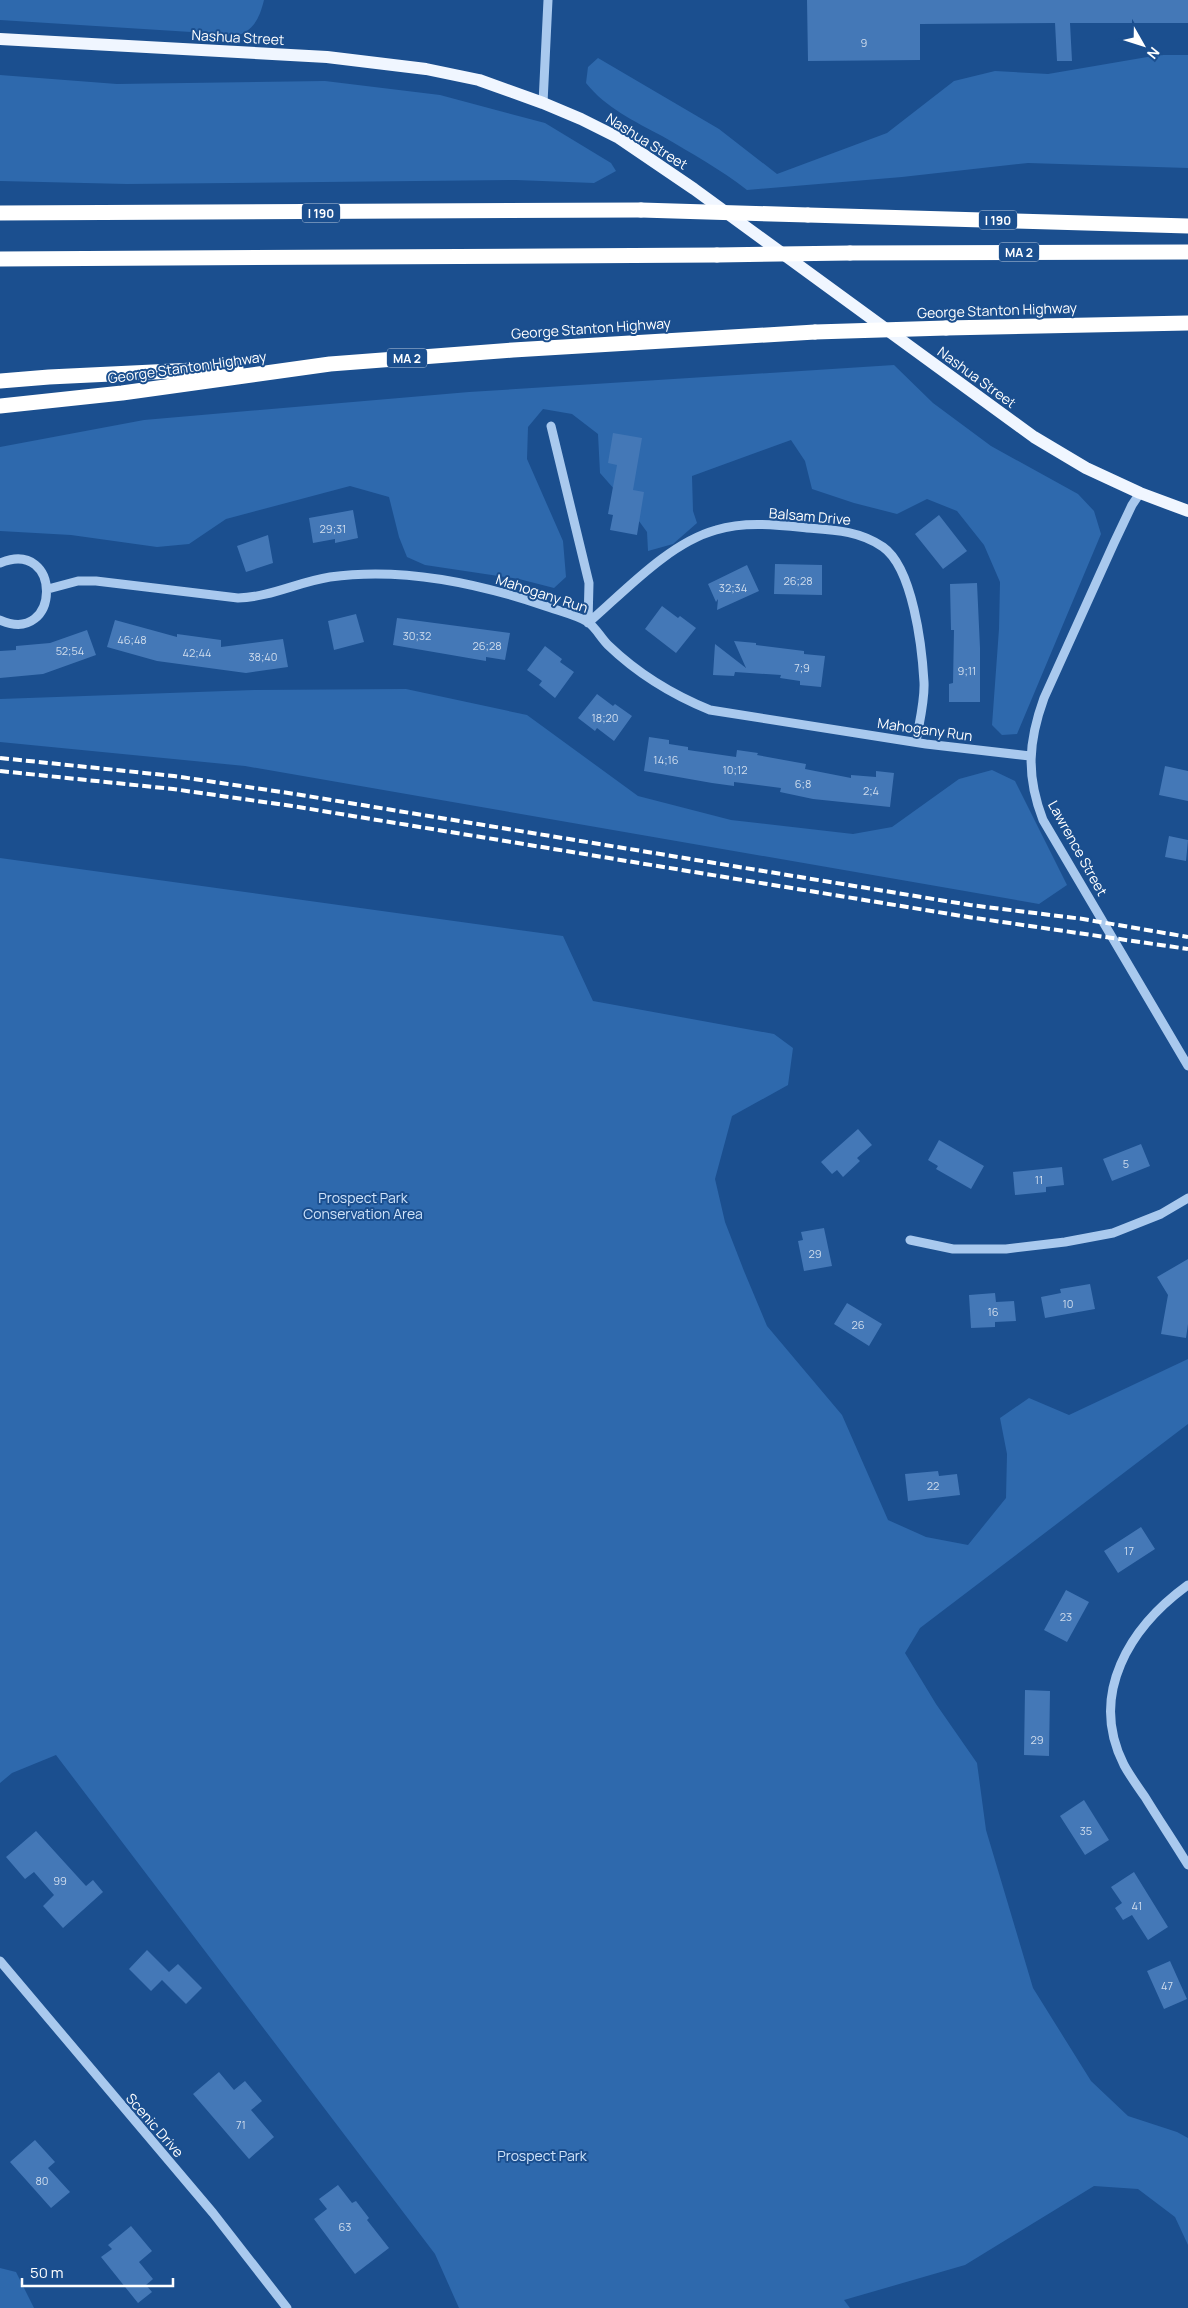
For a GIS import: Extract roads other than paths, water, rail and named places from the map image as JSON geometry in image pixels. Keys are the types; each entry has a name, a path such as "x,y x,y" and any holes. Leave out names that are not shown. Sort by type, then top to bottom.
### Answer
{"highway":[{"name":"I 190","path":"0,213 641,210 1188,226"},
{"name":"MA 2","path":"0,259 1188,252"},
{"name":"George Stanton Highway","path":"0,406 122,392 330,364 551,347 815,332 1188,323"},
{"path":"0,381 330,364"}],"main road":[{"name":"Nashua Street","path":"0,39 327,57 426,69 471,79 543,103 619,138 694,189 1034,437 1086,468 1140,493 1188,510"}],"street":[{"path":"543,103 548,0"},
{"path":"552,426 589,583 588,623"},
{"name":"Lawrence Street","path":"1140,493 1132,505 1044,698 1036,722 1030,756 1035,799 1043,820 1188,1066"},
{"name":"Balsam Drive","path":"588,623 663,558 689,542 716,530 750,525 782,526 858,534 884,548 894,557 908,586 915,616 924,683 916,742"},
{"path":"0,563 21,559 34,565 44,576 48,589 43,609 34,619 14,624 0,620"},
{"name":"Mahogany Run","path":"48,589 78,581 96,581 238,598 256,598 328,578 370,574 402,574 506,593 588,623 608,645 657,683 687,700 710,710 916,742 1030,756"},
{"path":"910,1240 952,1249 1006,1249 1065,1242 1113,1233 1161,1214 1188,1198"},
{"path":"1188,1585 1165,1602 1128,1649 1114,1682 1110,1706 1114,1733 1124,1765 1188,1865"},
{"name":"Scenic Drive","path":"0,1961 213,2213 288,2308"}],"railway":[{"path":"0,758 174,776 295,794 970,905 1083,919 1188,937"},
{"path":"0,771 173,789 292,806 968,917 1188,949"}],"park label":[{"name":"Prospect Park Conservation Area","path":"363,1206"},
{"name":"Prospect Park","path":"542,2155"}]}
